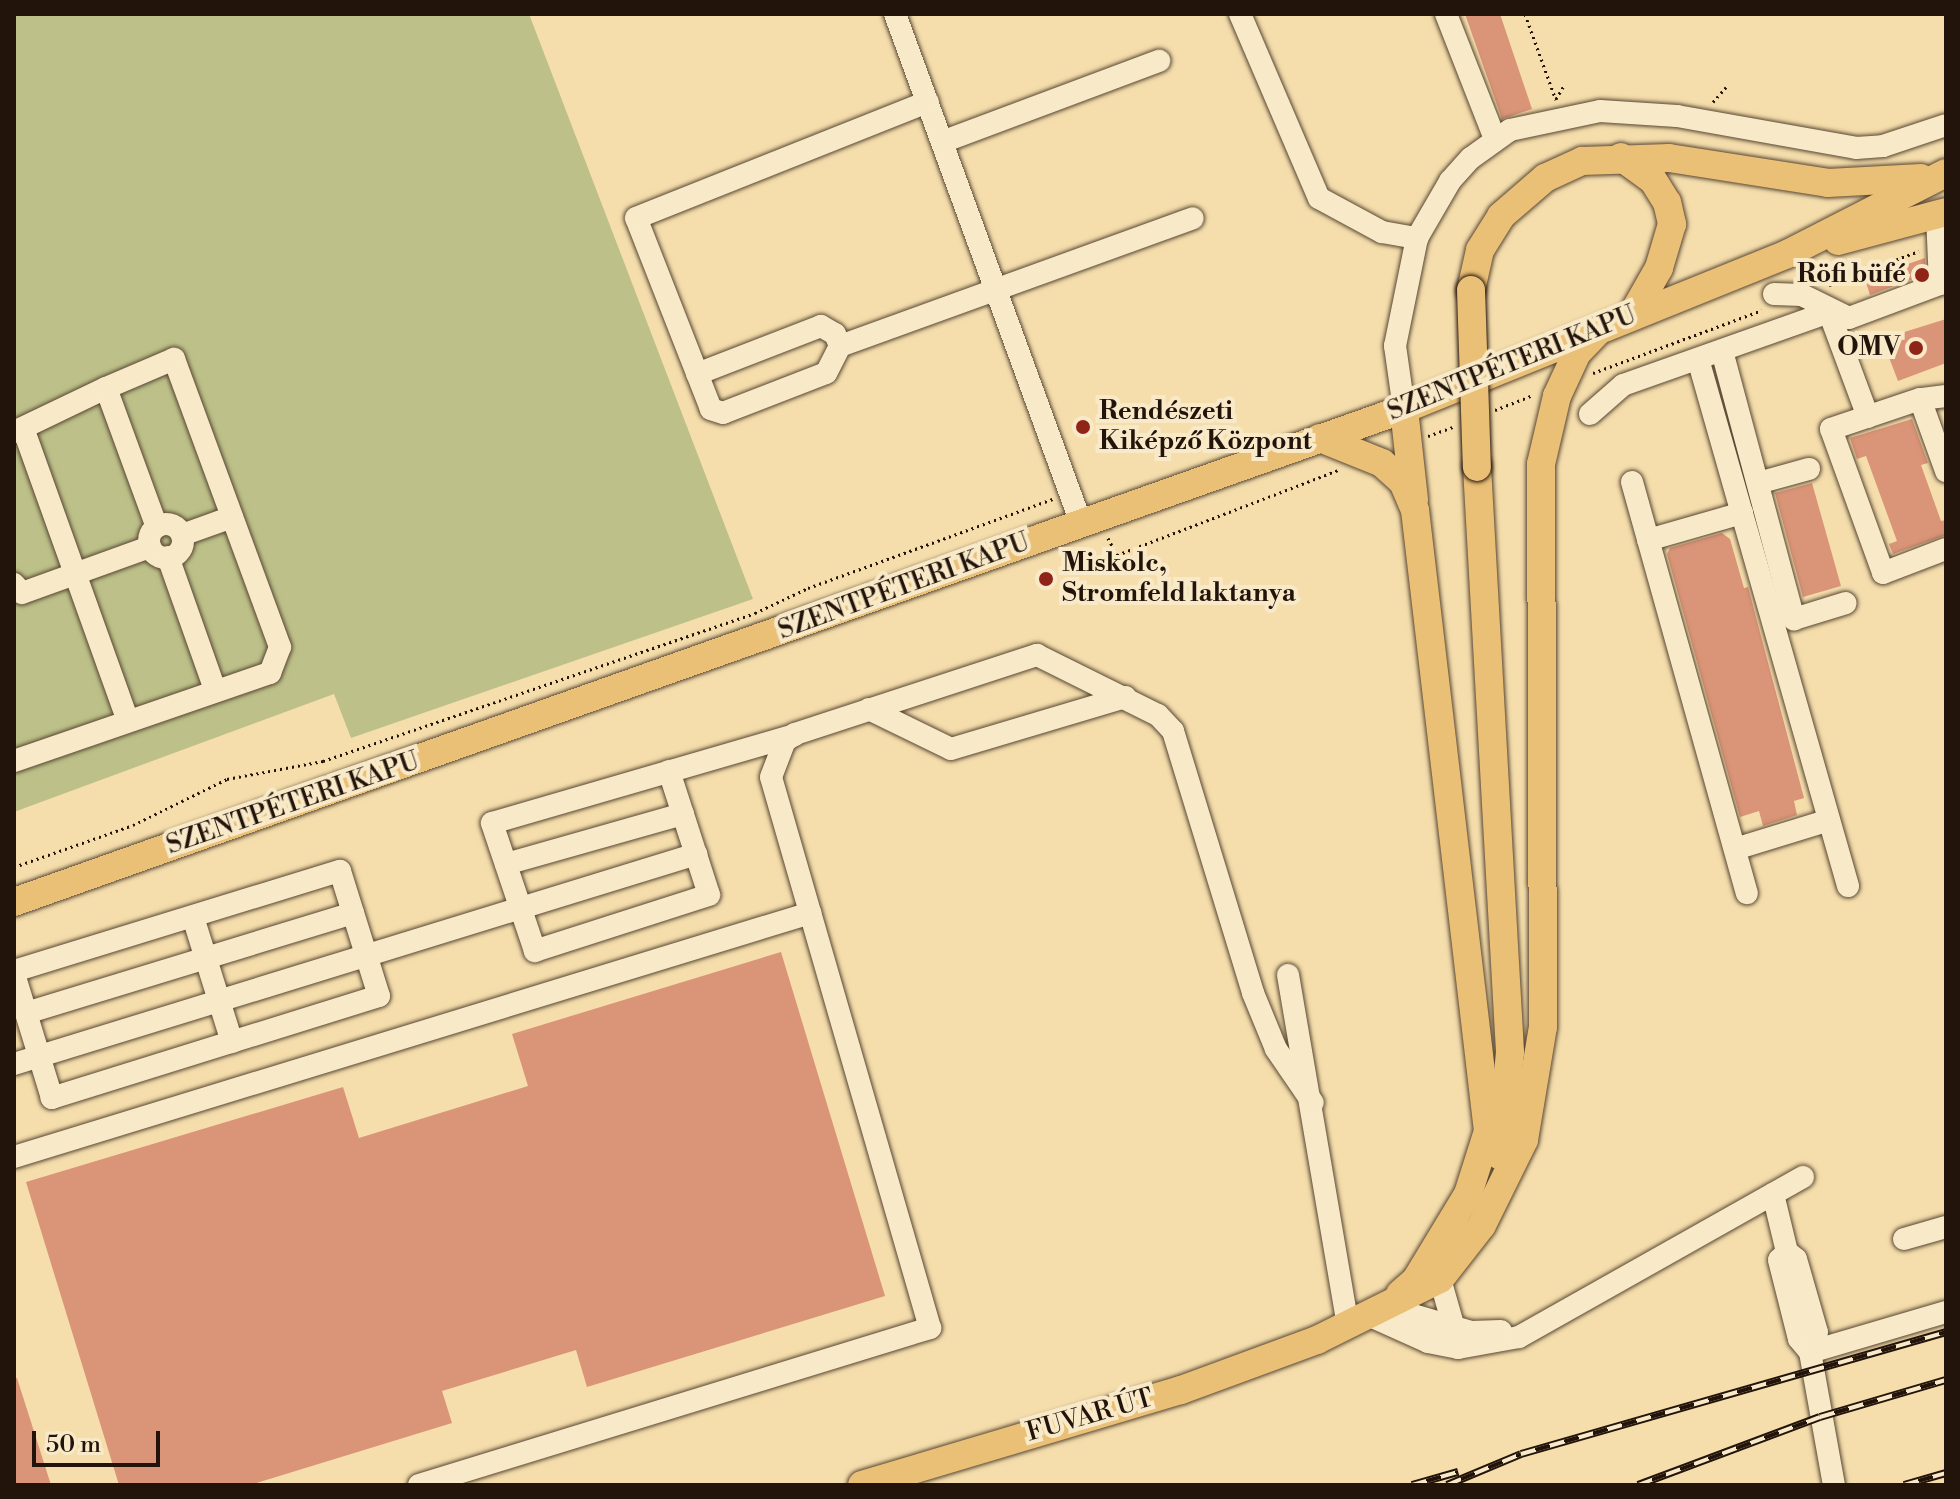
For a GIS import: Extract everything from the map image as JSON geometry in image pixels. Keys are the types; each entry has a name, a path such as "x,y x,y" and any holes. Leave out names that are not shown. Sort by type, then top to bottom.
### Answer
{"main road":[{"path":"1367,1316 1437,1265 1478,1211 1505,1133 1510,1052 1477,467 1471,290 1480,250 1518,197 1561,169 1621,157 1669,158 1828,183 1944,174"},
{"path":"1621,157 1653,180 1667,202 1672,224 1669,244 1631,317"},
{"name":"SZENTPÉTERI KAPU","path":"14,902 1404,409 1787,254 1944,174"},
{"name":"SZENTPÉTERI KAPU","path":"1787,254 1942,213"},
{"path":"1367,1316 1440,1279 1482,1225 1507,1180 1524,1140 1535,1091 1543,1027 1541,464 1557,396 1577,353 1599,329"},
{"path":"1367,1316 1416,1280 1468,1194 1488,1131 1404,409"},
{"path":"1320,438 1382,463 1403,482 1415,510"},
{"name":"FUVAR ÚT","path":"862,1485 1181,1390 1317,1340 1367,1316"}],"street":[{"path":"895,14 1081,523"},
{"path":"1240,14 1319,198 1382,232 1417,238"},
{"path":"1446,14 1495,139"},
{"path":"942,142 1159,61"},
{"path":"928,102 636,218 711,409 723,413 826,373 840,346 997,292 1193,218"},
{"path":"1404,409 1395,346 1417,238 1450,181 1495,139 1559,107 1677,116 1856,148 1883,146 1946,125"},
{"path":"1774,294 1802,295 1829,312 1849,318 1943,290 1942,213"},
{"path":"1750,270 1774,294 1791,327"},
{"path":"1590,414 1623,385 1829,312"},
{"path":"1829,312 1868,417"},
{"path":"697,374 821,326 840,346"},
{"path":"1722,351 1794,619 1846,603"},
{"path":"14,761 270,673 280,647 174,359 18,430 75,574 128,721"},
{"path":"1698,359 1848,886"},
{"path":"106,388 158,544 215,690"},
{"path":"1946,396 1920,399 1831,429 1883,573 1946,549"},
{"path":"1920,399 1946,471"},
{"path":"1758,483 1809,469"},
{"path":"1632,482 1747,893"},
{"path":"1648,540 1742,513"},
{"path":"17,592 158,544 172,525 182,535 232,517"},
{"path":"669,771 709,895 535,951 492,823 669,771 795,734 1037,655 1125,697 1158,715 1173,731 1253,993 1276,1049 1313,1103"},
{"path":"869,709 951,749 1125,697"},
{"path":"419,1485 930,1328 771,777 785,741 795,734"},
{"path":"506,864 683,814"},
{"path":"1735,849 1829,820"},
{"path":"14,1064 696,854"},
{"path":"340,871 353,913 379,996 52,1098 14,973 340,871"},
{"path":"26,1013 353,913"},
{"path":"14,1157 810,913"},
{"path":"193,917 232,1042"},
{"path":"1288,975 1313,1103 1367,1316"},
{"path":"1367,1316 1428,1342 1458,1348 1494,1345 1545,1322 1803,1177"},
{"path":"1773,1194 1787,1252 1796,1259 1817,1332 1810,1352 1834,1485"},
{"path":"1904,1239 1946,1227"},
{"path":"1440,1279 1454,1328"},
{"path":"1810,1352 1946,1312"},
{"path":"1367,1316 1498,1332 1545,1322"}],"path":[{"path":"1525,14 1559,107"},
{"path":"1559,107 1564,85"},
{"path":"14,867 133,825 227,779 323,761 755,613 808,588 1070,492"}],"green space":[{"path":"14,14 529,14 753,599 351,738 334,694 14,812"}],"building":[{"path":"1465,14 1500,14 1532,109 1502,119"},
{"path":"1925,258 1926,274 1870,295 1865,279"},
{"name":"OMV","path":"1946,319 1946,363 1898,381 1882,339"},
{"path":"1912,419 1928,463 1921,465 1941,521 1946,520 1946,535 1893,554 1889,544 1897,541 1866,456 1857,459 1850,438"},
{"path":"1812,483 1841,586 1803,597 1775,493"},
{"path":"1722,533 1730,539 1744,588 1748,587 1804,798 1794,801 1797,815 1763,826 1759,811 1740,817 1667,554 1670,548"},
{"path":"781,952 885,1296 587,1387 576,1350 442,1391 452,1423 250,1485 119,1485 26,1182 343,1087 359,1138 528,1086 512,1034"},
{"path":"14,1378 17,1378 51,1485 14,1485"}],"railway":[{"path":"1447,1485 1521,1454 1946,1332"},
{"path":"1638,1485 1820,1417 1946,1380"},
{"path":"1412,1485 1458,1472"},
{"path":"1904,1485 1946,1473"}],"place":[{"name":"Röfi büfé","path":"1922,275"},
{"name":"OMV","path":"1916,348"},
{"name":"Rendészeti Kiképző Központ","path":"1083,427"},
{"name":"Miskolc, Stromfeld laktanya","path":"1046,579"}]}
